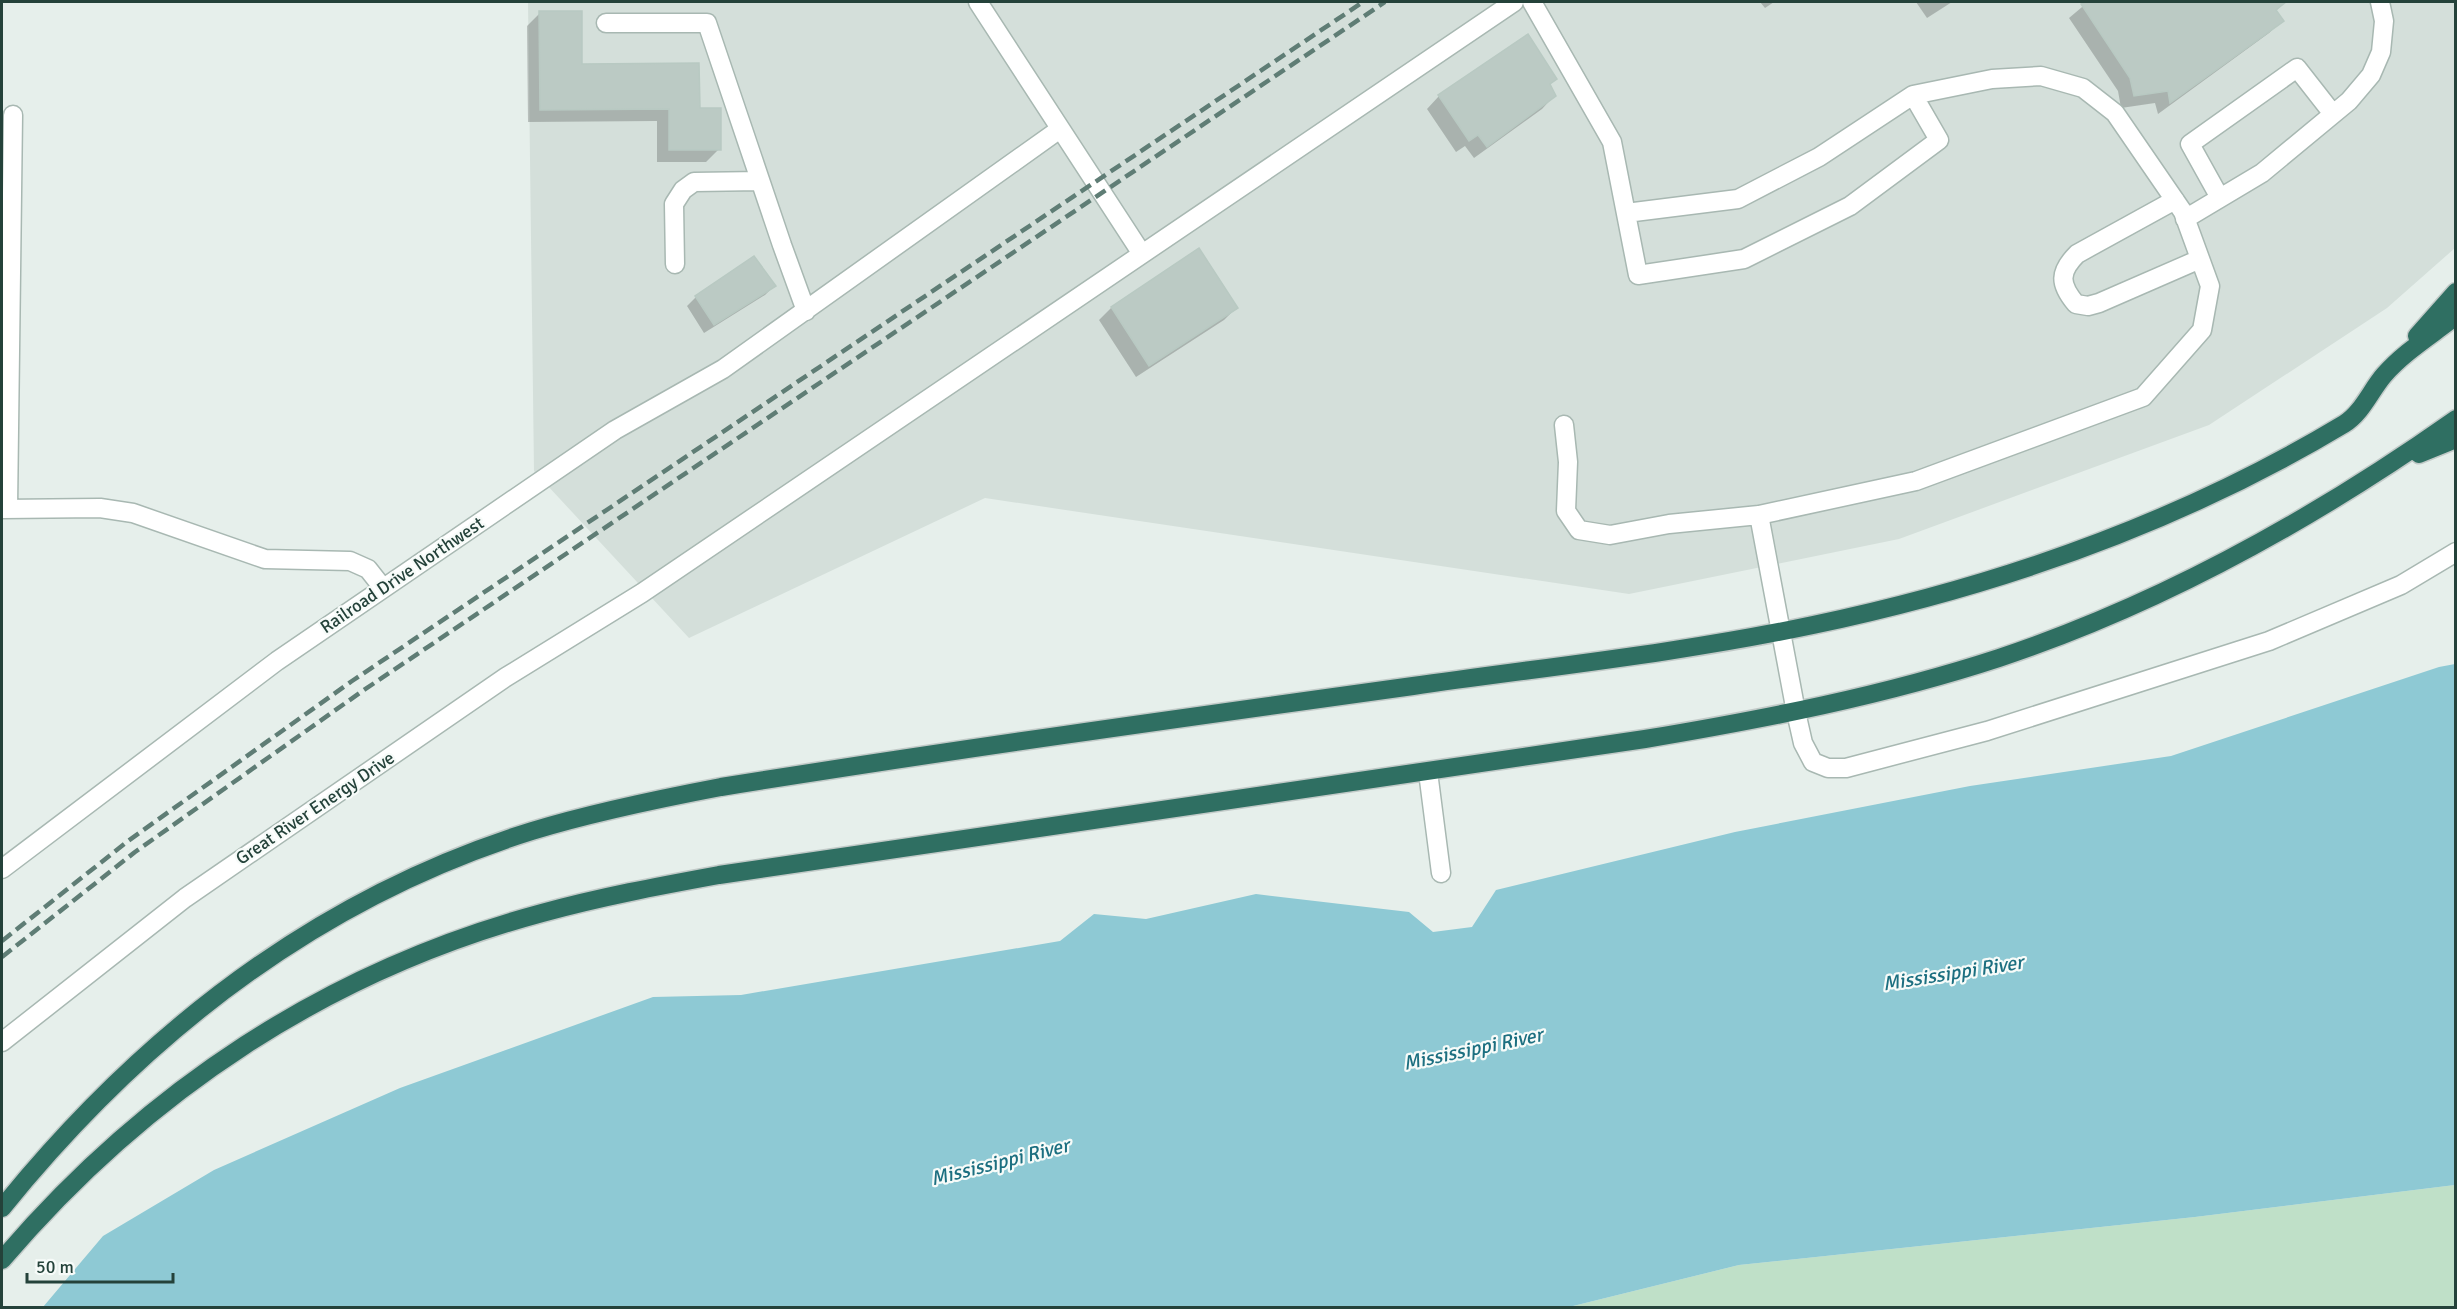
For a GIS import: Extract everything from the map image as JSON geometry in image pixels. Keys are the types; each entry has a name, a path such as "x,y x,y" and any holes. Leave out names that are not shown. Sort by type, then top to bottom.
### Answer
{"highway":[{"path":"2,1208 88,1108 159,1041 223,990 276,952 369,899 480,849 531,831 652,800 797,775 1662,651 1779,632 1899,606 1979,584 2030,568 2136,528 2270,465 2350,420 2386,372 2456,292"},
{"path":"2386,372 2456,316"},
{"path":"2,1260 35,1220 103,1154 141,1119 205,1071 262,1034 378,972 500,926 589,901 719,875 1655,737 1796,712 1951,673 2047,641 2121,611 2243,553 2306,518 2387,467 2456,418"},
{"path":"2387,467 2456,439"}],"street":[{"path":"978,2 1142,254"},
{"name":"Great River Energy Drive","path":"2,1042 184,898 506,677 642,593 1514,2"},
{"path":"1532,2 1612,142 1638,275 1744,259 1850,206 1939,140 1913,95"},
{"path":"2185,219 2262,173 2349,101 2371,75 2381,52 2384,21 2380,2"},
{"path":"606,22 706,23 760,181 812,307"},
{"path":"2220,198 2190,144 2297,68 2333,114"},
{"path":"1564,425 1569,462 1566,511 1579,530 1610,536 1669,524 1759,515 1916,481 2143,397 2202,330 2210,286 2185,219 2175,200 2115,113 2083,88 2041,76 1992,79 1913,95 1819,157 1738,199 1626,213"},
{"path":"13,115 5,508 100,508 133,513 266,559 350,561 368,569 383,588"},
{"name":"Railroad Drive Northwest","path":"2,869 267,668 615,430 723,369 1060,129"},
{"path":"675,264 674,204 683,190 694,182 760,181"},
{"path":"2175,200 2078,254 2066,265 2062,279 2066,292 2076,304 2088,306 2200,259"},
{"path":"1759,515 1779,632 1803,743 1813,762 1828,768 1846,768 1987,731 2269,641 2402,585 2456,552"},
{"path":"1428,772 1441,873"}],"shaded area":[{"path":"528,2 2455,2 2455,248 2387,308 2209,425 1899,539 1629,594 985,498 689,638 534,471"}],"green space":[{"path":"2455,1185 2455,1307 1565,1308 1739,1265 2195,1217"}],"water":[{"name":"Mississippi River","path":"2455,664 2455,1185 2195,1217 1739,1265 1565,1308 43,1307 103,1236 214,1170 400,1088 653,997 741,995 1060,941 1094,914 1146,919 1256,894 1409,912 1433,932 1472,927 1496,890 1735,832 1970,786 2171,756 2439,667"}],"building":[{"path":"2085,2 2286,2 2276,10 2284,21 2170,103 2168,91 2134,96 2130,78 2081,4"},
{"path":"539,11 582,11 582,64 699,63 700,108 721,108 721,150 669,150 669,109 540,110"},
{"path":"1528,34 1557,79 1550,84 1556,96 1487,147 1478,135 1469,141 1438,95"},
{"path":"1199,248 1238,308 1149,366 1111,307"},
{"path":"754,256 776,286 714,325 695,296"}],"railway":[{"path":"2,941 128,841 352,681 1363,2"},
{"path":"2,957 135,852 361,692 1385,2"}]}
